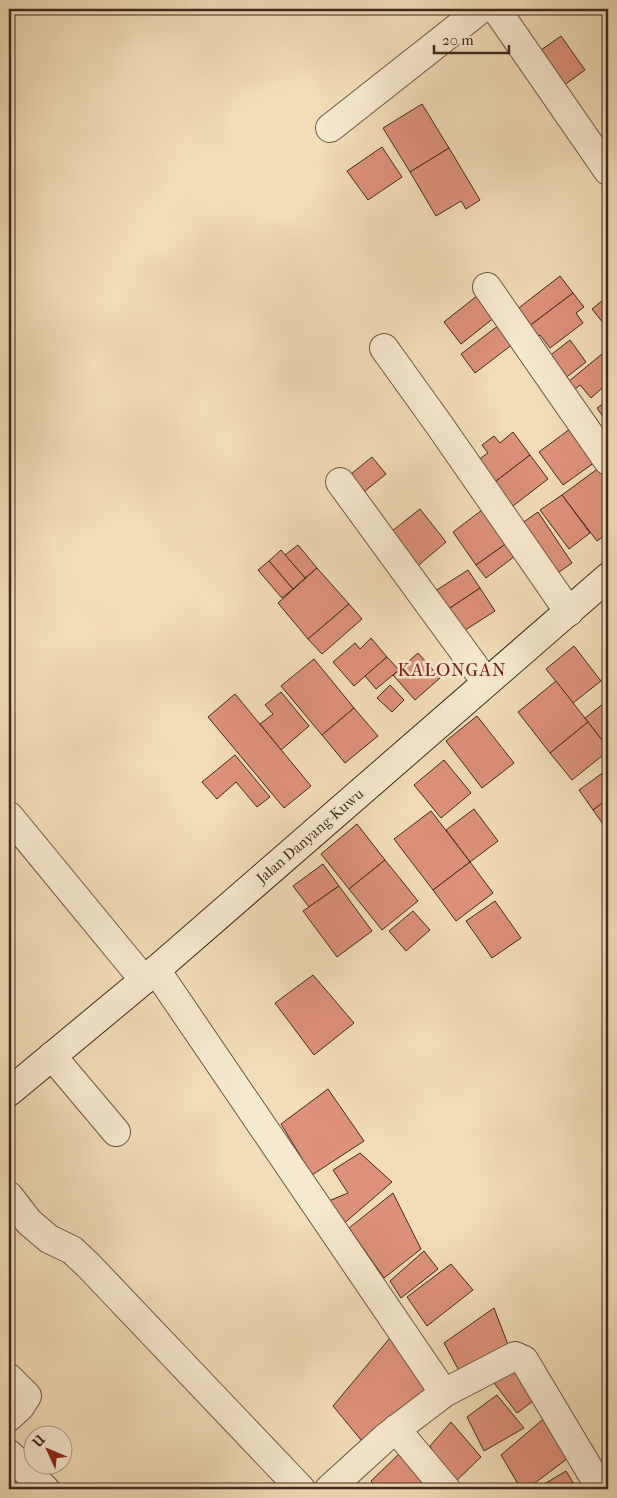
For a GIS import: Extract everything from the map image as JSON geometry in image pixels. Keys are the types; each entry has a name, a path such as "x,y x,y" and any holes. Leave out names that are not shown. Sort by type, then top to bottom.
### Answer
{"street":[{"path":"330,128 481,9"},
{"path":"496,9 608,171"},
{"path":"488,287 608,461"},
{"path":"384,348 569,612"},
{"path":"340,482 486,682"},
{"name":"Jalan Danyang-Kuwu","path":"9,1092 150,975 608,577"},
{"path":"9,816 150,975 444,1393"},
{"path":"52,1056 116,1132"},
{"path":"9,1196 29,1222 49,1239 72,1250 88,1265 300,1489"},
{"path":"329,1489 396,1429 444,1393 511,1357 520,1357 524,1360 601,1489"},
{"path":"9,1378 27,1396 20,1408 9,1417"},
{"path":"396,1429 446,1489"},
{"path":"9,1454 35,1486"}],"building":[{"path":"561,36 585,70 556,91 531,57"},
{"path":"422,104 449,148 410,172 383,128"},
{"path":"382,147 402,177 368,200 347,171"},
{"path":"449,148 480,200 466,209 461,201 436,216 410,172"},
{"path":"560,276 573,293 524,330 511,314"},
{"path":"573,293 584,307 576,313 583,323 550,348 540,335 532,341 524,330"},
{"path":"478,295 495,317 461,344 444,322"},
{"path":"608,296 608,329 592,309"},
{"path":"499,325 513,344 475,373 461,354"},
{"path":"570,340 586,362 559,383 543,361"},
{"path":"608,349 608,383 591,398 580,385 574,390 568,382"},
{"path":"608,400 608,424 597,408"},
{"path":"574,426 598,460 563,485 539,452"},
{"path":"513,432 530,455 491,485 474,463 488,453 482,445 494,436 500,443"},
{"path":"530,455 548,479 509,509 491,485"},
{"path":"372,457 386,474 360,495 346,478"},
{"path":"604,464 608,470 608,533 597,541 562,495"},
{"path":"562,495 590,533 569,549 540,510"},
{"path":"490,504 514,538 476,565 453,532"},
{"path":"420,509 446,542 414,569 387,535"},
{"path":"538,512 572,563 552,577 518,526"},
{"path":"514,538 523,550 486,578 476,565"},
{"path":"298,545 317,568 305,578 285,555"},
{"path":"281,550 305,578 293,589 269,561"},
{"path":"269,561 293,589 282,598 258,570"},
{"path":"317,568 349,604 308,639 278,603"},
{"path":"468,570 480,588 444,612 432,593"},
{"path":"480,588 495,611 459,634 444,612"},
{"path":"349,604 362,619 322,654 308,639"},
{"path":"371,638 387,657 354,686 333,662 355,643 360,649"},
{"path":"574,646 601,681 573,703 546,669"},
{"path":"418,653 440,678 415,700 393,675"},
{"path":"387,657 399,670 376,689 365,676"},
{"path":"314,659 354,708 322,735 281,686"},
{"path":"556,681 588,722 550,753 518,712"},
{"path":"390,685 404,700 392,712 377,698"},
{"path":"281,692 309,726 281,750 260,724 273,714 265,705"},
{"path":"235,694 311,786 284,808 208,717"},
{"path":"608,700 608,748 585,718"},
{"path":"354,708 378,736 345,763 322,735"},
{"path":"477,716 514,763 482,788 446,741"},
{"path":"588,722 608,748 608,751 572,780 550,753"},
{"path":"235,755 270,797 257,807 236,782 217,799 202,782"},
{"path":"444,760 471,793 441,818 414,785"},
{"path":"608,769 608,799 593,810 579,790"},
{"path":"608,799 608,831 593,810"},
{"path":"474,809 498,841 470,862 446,830"},
{"path":"431,811 470,862 433,890 394,839"},
{"path":"357,824 385,860 349,889 321,854"},
{"path":"385,860 418,901 382,930 349,889"},
{"path":"470,862 493,893 456,921 433,890"},
{"path":"323,864 339,886 309,907 293,886"},
{"path":"339,886 372,931 337,957 303,911"},
{"path":"495,901 521,938 492,958 466,921"},
{"path":"413,911 430,930 406,951 389,931"},
{"path":"313,975 354,1023 314,1055 275,1003"},
{"path":"328,1089 364,1141 312,1175 281,1124"},
{"path":"360,1153 392,1182 341,1226 324,1203 348,1193 333,1170"},
{"path":"393,1193 421,1249 384,1278 349,1228"},
{"path":"424,1251 438,1269 401,1298 390,1281"},
{"path":"451,1264 473,1290 427,1326 407,1297"},
{"path":"494,1308 510,1350 463,1378 444,1343"},
{"path":"394,1333 435,1393 366,1446 333,1406"},
{"path":"519,1368 537,1398 517,1413 494,1383"},
{"path":"497,1395 524,1428 484,1451 467,1417"},
{"path":"547,1416 576,1452 527,1489 521,1489 501,1455"},
{"path":"451,1422 481,1457 451,1486 430,1446"},
{"path":"401,1452 427,1489 378,1489 371,1481"},
{"path":"566,1471 577,1489 536,1489"}],"district":[{"name":"KALONGAN","path":"452,670"}]}
